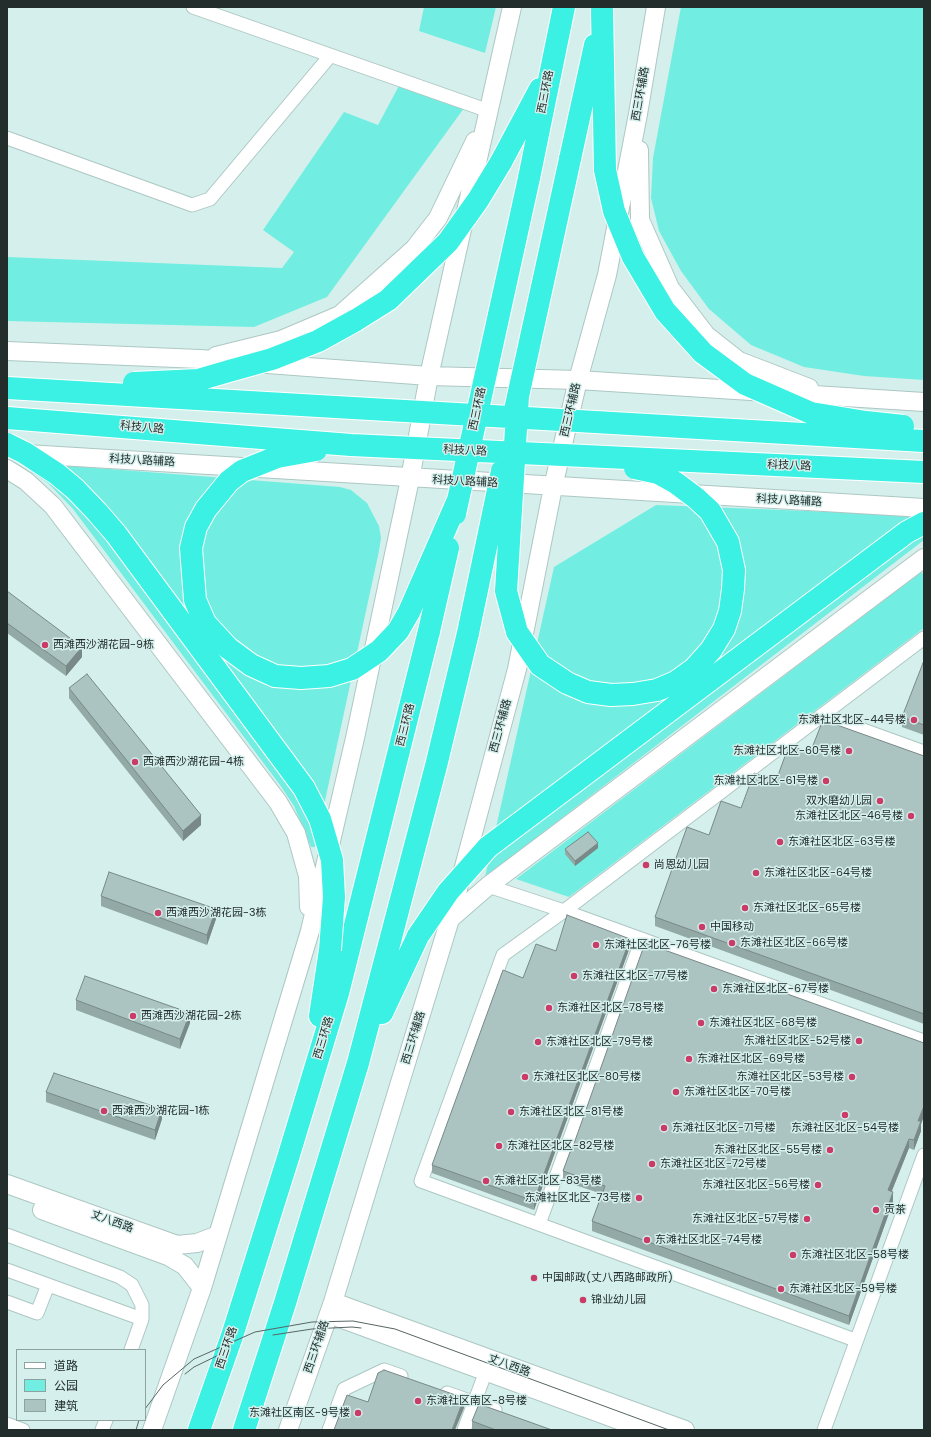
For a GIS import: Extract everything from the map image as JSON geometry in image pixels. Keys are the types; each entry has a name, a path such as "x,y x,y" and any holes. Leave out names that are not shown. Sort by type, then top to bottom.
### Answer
{"highway":[{"name":"西三环路","path":"199,1430 234,1329 338,993 429,631 529,178 564,7"},
{"path":"244,1430 285,1303 358,1063 436,766 468,633 603,8"},
{"path":"603,8 605,170 614,211 633,257 665,311 703,353 746,384 811,413 866,422 924,428"},
{"path":"7,382 164,383 198,380 272,359 318,341 356,320 388,300 426,265 452,236 478,200 501,162 551,68"},
{"path":"7,388 924,441"},
{"path":"518,396 506,591 517,632 540,665 567,683 588,692 611,696 656,690 676,682 694,669 711,650 724,628 730,610 734,570 728,542 710,511 676,483 658,473 582,457"},
{"name":"科技八路","path":"7,418 351,445 924,472"},
{"path":"7,444 25,452 57,474 75,489 116,534 304,788 320,819 332,860 334,897 330,950 308,1091"},
{"path":"351,445 277,457 242,471 229,481 217,494 196,527 191,548 195,600 205,623 228,648 251,664 275,676 300,678 329,676 352,669 379,651 398,631 409,612 458,500"},
{"path":"358,1063 418,936 448,892 488,847 907,532 924,522"}],"main road":[{"path":"152,1430 202,1288 310,931 355,738 410,479 429,376 512,7"},
{"name":"西三环辅路","path":"288,1430 331,1308 450,919 517,669 553,487 578,380 607,275 638,114 656,7"},
{"path":"200,359 281,340 340,315 414,249 438,218 489,111"},
{"path":"638,114 640,220 670,288 706,335 739,361 825,394"},
{"path":"7,351 200,359 429,376 578,380 825,394 924,402"},
{"name":"科技八路辅路","path":"7,453 410,479 924,508"},
{"path":"7,469 26,481 54,506 278,802 296,834 308,876 310,931"},
{"path":"450,919 488,886 924,558"},
{"name":"丈八西路","path":"7,1184 177,1245 197,1243 218,1235"},
{"name":"丈八西路","path":"7,1197 168,1256 185,1266 202,1288"},
{"name":"丈八西路","path":"331,1308 486,1371 646,1430"},
{"name":"丈八西路","path":"331,1308 685,1430"}],"street":[{"path":"193,7 489,111"},
{"path":"7,138 192,205 210,199 330,56"},
{"path":"856,1340 421,1181 503,955 564,911 924,638"},
{"path":"822,715 924,752"},
{"path":"488,886 564,911 924,1041"},
{"path":"540,1224 642,939"},
{"path":"824,1430 924,1155"},
{"path":"7,1235 120,1277 132,1284 142,1306 142,1319 131,1349"},
{"path":"7,1270 142,1319"},
{"path":"7,1302 38,1313 48,1285"},
{"path":"329,1430 344,1389 384,1370 412,1380"},
{"path":"464,1430 486,1371"},
{"path":"432,1388 504,1414"},
{"path":"7,1424 23,1430"}],"green space":[{"path":"424,7 496,7 485,53 419,31"},
{"path":"681,7 924,7 924,380 864,376 804,367 751,345 709,309 681,271 659,231 651,198 653,158"},
{"path":"401,82 467,104 327,297 254,327 7,321 7,257 282,268 294,252 263,230 344,112 378,125"},
{"path":"32,463 340,487 351,490 367,503 379,526 381,538 315,847 311,847 294,806 280,785 73,509 49,484 25,467"},
{"path":"656,505 910,515 924,517 924,540 485,877 554,567"},
{"path":"921,572 924,574 924,628 569,897 516,879"}],"building":[{"name":"西滩西沙湖花园-9栋","path":"7,591 82,647 66,666 7,623"},
{"path":"924,663 924,725 902,717"},
{"name":"西滩西沙湖花园-4栋","path":"87,674 201,815 183,831 69,688"},
{"path":"823,720 924,756 924,1014 655,917 687,827 709,835 721,801 741,808 754,773 776,781 789,745 810,753"},
{"path":"588,832 598,843 575,861 565,849"},
{"name":"西滩西沙湖花园-3栋","path":"109,872 216,909 207,935 101,896"},
{"path":"567,915 630,939 534,1201 432,1165 503,970 523,978 536,944 556,951"},
{"path":"645,943 924,1043 924,1106 918,1121 921,1121 914,1140 909,1139 888,1190 893,1192 849,1316 592,1221 605,1186 563,1171"},
{"name":"西滩西沙湖花园-2栋","path":"85,976 190,1013 180,1039 76,1000"},
{"path":"54,1073 162,1109 155,1130 46,1092"},
{"path":"384,1370 464,1398 452,1430 334,1430 347,1395 368,1402 378,1373"},
{"path":"479,1404 552,1430 496,1430 472,1421"}],"tram line":[{"path":"146,1408 163,1385 194,1359 255,1332 312,1322 353,1321 395,1329 669,1430"},
{"path":"273,1335 312,1329 361,1328"},
{"path":"185,1374 194,1367 229,1350"},
{"path":"136,1430 139,1421"}],"place":[{"name":"西滩西沙湖花园-9栋","path":"45,645"},
{"name":"东滩社区北区-44号楼","path":"914,720"},
{"name":"东滩社区北区-60号楼","path":"849,751"},
{"name":"西滩西沙湖花园-4栋","path":"135,762"},
{"name":"东滩社区北区-61号楼","path":"826,781"},
{"name":"双水磨幼儿园","path":"880,801"},
{"name":"东滩社区北区-46号楼","path":"911,816"},
{"name":"东滩社区北区-63号楼","path":"780,842"},
{"name":"尚恩幼儿园","path":"646,865"},
{"name":"东滩社区北区-64号楼","path":"756,873"},
{"name":"东滩社区北区-65号楼","path":"745,908"},
{"name":"西滩西沙湖花园-3栋","path":"158,913"},
{"name":"中国移动","path":"702,927"},
{"name":"东滩社区北区-66号楼","path":"732,943"},
{"name":"东滩社区北区-76号楼","path":"596,945"},
{"name":"东滩社区北区-77号楼","path":"574,976"},
{"name":"东滩社区北区-67号楼","path":"714,989"},
{"name":"东滩社区北区-78号楼","path":"549,1008"},
{"name":"西滩西沙湖花园-2栋","path":"133,1016"},
{"name":"东滩社区北区-68号楼","path":"701,1023"},
{"name":"东滩社区北区-52号楼","path":"859,1041"},
{"name":"东滩社区北区-79号楼","path":"538,1042"},
{"name":"东滩社区北区-69号楼","path":"689,1059"},
{"name":"东滩社区北区-80号楼","path":"525,1077"},
{"name":"东滩社区北区-53号楼","path":"852,1077"},
{"name":"东滩社区北区-70号楼","path":"676,1092"},
{"name":"西滩西沙湖花园-1栋","path":"104,1111"},
{"name":"东滩社区北区-81号楼","path":"511,1112"},
{"name":"东滩社区北区-54号楼","path":"845,1115"},
{"name":"东滩社区北区-71号楼","path":"664,1128"},
{"name":"东滩社区北区-82号楼","path":"499,1146"},
{"name":"东滩社区北区-55号楼","path":"830,1150"},
{"name":"东滩社区北区-72号楼","path":"652,1164"},
{"name":"东滩社区北区-83号楼","path":"486,1181"},
{"name":"东滩社区北区-56号楼","path":"818,1185"},
{"name":"东滩社区北区-73号楼","path":"639,1198"},
{"name":"贡茶","path":"876,1210"},
{"name":"东滩社区北区-57号楼","path":"807,1219"},
{"name":"东滩社区北区-74号楼","path":"647,1240"},
{"name":"东滩社区北区-58号楼","path":"793,1255"},
{"name":"中国邮政(丈八西路邮政所)","path":"534,1278"},
{"name":"东滩社区北区-59号楼","path":"781,1289"},
{"name":"锦业幼儿园","path":"583,1300"},
{"name":"东滩社区南区-8号楼","path":"418,1401"},
{"name":"东滩社区南区-9号楼","path":"358,1413"}]}
